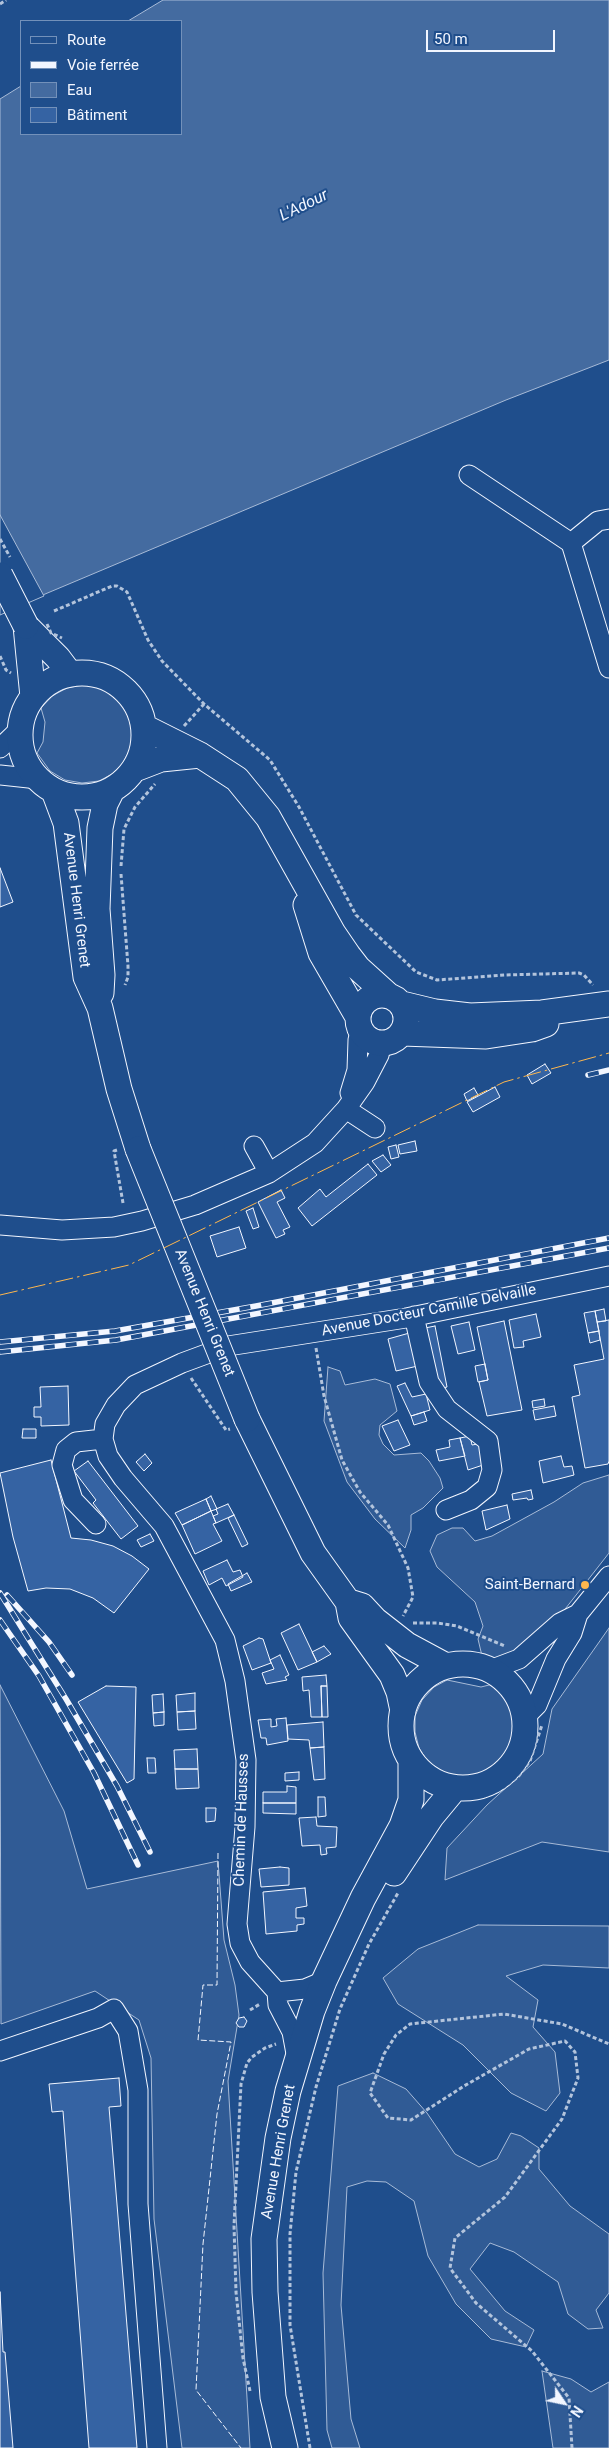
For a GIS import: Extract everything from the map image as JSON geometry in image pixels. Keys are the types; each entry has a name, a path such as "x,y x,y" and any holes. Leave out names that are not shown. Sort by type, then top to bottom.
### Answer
{"main road":[{"path":"0,575 38,652 34,697"},
{"path":"38,652 70,674"},
{"path":"90,673 110,679 126,691 138,707 144,727 143,749 135,769 125,781 112,790 83,798 68,796 46,785 27,764 21,746 21,728 25,711 34,697 50,682 70,674 90,673"},
{"path":"144,727 200,755 237,779 268,816 294,865 348,955 358,968 395,1000 406,1018 392,1038"},
{"path":"135,769 161,758 200,755"},
{"name":"Avenue Henri Grenet","path":"46,785 66,823 86,977 100,1008 119,1089 129,1149 236,1424 313,1553 348,1602 352,1618 392,1675 400,1692 403,1711"},
{"name":"Avenue Henri Grenet","path":"100,1008 102,975 97,909 100,828 105,804 112,790"},
{"path":"294,865 320,953 370,1039 486,1036 532,1029 604,1006"},
{"path":"360,1023 363,1004 368,999 382,994 395,1000 435,1012 470,1016 542,1013 604,1006"},
{"name":"Avenue Henri Grenet","path":"348,1602 362,1606 375,1620 407,1645 446,1666"},
{"path":"468,1664 490,1670 503,1678 535,1719 525,1736 519,1754 508,1770 492,1781 460,1794 423,1773 411,1760 404,1744 401,1728 403,1711 412,1692 426,1676 446,1666 468,1664"},
{"name":"Avenue Henri Grenet","path":"284,2448 273,2397 267,2336 264,2239 278,2138 297,2060 324,1982 363,1898 402,1826 411,1800 411,1760"},
{"name":"Avenue Henri Grenet","path":"300,2448 288,2381 282,2316 281,2271 286,2182 301,2106 328,2010 343,1968 401,1861 445,1798 460,1794"}],"street":[{"path":"470,475 571,543 601,613 609,668"},
{"path":"571,543 598,521 609,519"},
{"path":"0,748 21,728"},
{"path":"0,775 46,785"},
{"path":"346,1109 356,1070 360,1023"},
{"path":"0,1225 62,1230 124,1225 195,1206 269,1173 315,1143 346,1109 379,1055 392,1038"},
{"path":"346,1109 375,1128"},
{"path":"254,1146 269,1173"},
{"name":"Avenue Docteur Camille Delvaille","path":"103,1439 104,1424 116,1404 135,1386 208,1353 248,1343 414,1316 609,1276"},
{"path":"414,1316 429,1382 447,1409 488,1441 492,1470 487,1486 471,1500 446,1510"},
{"path":"96,1524 72,1500 62,1465 66,1450 76,1442 103,1439"},
{"name":"Chemin de Hausses","path":"103,1439 108,1456 123,1478 164,1526 225,1640 237,1690 246,1760 245,1827 237,1924 240,1943 271,1997 278,2004 292,2032 297,2060"},
{"path":"535,1719 537,1705 556,1659 572,1633 578,1614 609,1576"},
{"path":"490,1670 519,1659 560,1623 578,1614"},
{"path":"271,1997 305,1989 324,1982"},
{"path":"0,2051 98,2018 114,2008 128,2031 138,2090 138,2204 157,2448"}],"path":[{"path":"0,4 6,0"},
{"path":"54,612 112,586 123,588 127,592 153,647 162,661 204,704 270,760 299,807 356,915 416,972 437,980 579,973 590,980 604,1006"},
{"path":"0,656 6,670"},
{"path":"182,728 204,704"},
{"path":"125,985 128,977 128,966 122,915 124,829 135,807 158,781"},
{"path":"123,1203 114,1151 129,1149"},
{"path":"314,1333 324,1396 342,1460 360,1492 388,1525 408,1568 413,1597 411,1605 400,1619"},
{"path":"195,1386 236,1424"},
{"path":"406,1623 437,1623 457,1626 493,1640 510,1650"},
{"path":"460,1794 485,1796 502,1789 518,1777 530,1761 535,1719"},
{"path":"310,2448 290,2325 290,2234 296,2172 316,2087 340,2009 369,1944 402,1885"},
{"path":"250,2010 271,1997"},
{"path":"572,2448 569,2398 532,2351 476,2303 450,2268 454,2238 505,2197 562,2119 578,2078 575,2052 565,2041 530,2049 464,2086 412,2120 388,2118 370,2093 384,2054 396,2035 410,2024 504,2014 562,2024 609,2044"}],"shaded area":[{"path":"82,685 97,687 111,694 122,705 129,718 132,733 130,749 123,763 112,774 99,781 82,783 65,780 50,771 37,753 43,742 45,722 41,708 52,696 67,688"},
{"path":"328,1367 340,1371 345,1385 375,1379 390,1384 397,1411 380,1425 379,1435 383,1444 394,1455 421,1453 429,1461 440,1478 443,1488 423,1508 411,1515 411,1530 405,1548 375,1519 347,1482 324,1421"},
{"path":"609,1475 609,1553 562,1613 521,1650 492,1660 482,1656 478,1639 483,1626 475,1602 437,1567 430,1551 437,1535 452,1528 463,1528 475,1541 492,1536 554,1502 583,1483"},
{"path":"609,1628 609,1852 542,1842 445,1880 447,1848 487,1805 543,1754 552,1709"},
{"path":"447,1680 481,1687 493,1684 507,1699 514,1714 515,1730 511,1746 503,1760 489,1771 473,1777 456,1777 442,1771 428,1762 419,1748 415,1732 415,1716 422,1700 434,1687"},
{"path":"0,1685 64,1811 87,1889 218,1861 224,1940 235,1985 239,2015 228,2081 250,2448 182,2448 154,2219 151,2058 139,2020 95,1991 1,2024"},
{"path":"478,1925 609,1926 609,1968 543,1965 506,1976 538,2000 533,2027 555,2052 560,2093 546,2111 511,2093 463,2045 398,2004 383,1978 418,1949"},
{"path":"373,2073 406,2089 427,2113 455,2154 479,2167 497,2159 511,2133 521,2136 539,2148 539,2169 570,2206 609,2234 609,2293 596,2310 603,2328 588,2329 568,2314 558,2282 514,2252 490,2243 470,2269 505,2311 534,2330 526,2347 491,2339 456,2304 428,2256 414,2201 386,2182 367,2181 347,2187 341,2305 351,2419 360,2448 332,2448 327,2430 323,2273 338,2086"},
{"path":"542,2371 571,2379 591,2392 609,2382 609,2448 553,2448"}],"water":[{"name":"L'Adour","path":"163,0 609,0 609,360 506,400 0,613 0,99 20,87 20,135 182,135 182,20 130,20"}],"pier":[{"path":"0,515 44,596 0,615"}],"building":[{"path":"0,868 13,902 0,907"},
{"path":"545,1064 551,1073 532,1084 527,1075"},
{"path":"495,1087 500,1097 473,1112 467,1102"},
{"path":"474,1088 478,1095 467,1101 464,1094"},
{"path":"415,1141 417,1151 400,1154 398,1145"},
{"path":"396,1145 399,1157 391,1159 388,1147"},
{"path":"383,1155 391,1165 381,1172 372,1161"},
{"path":"368,1164 377,1175 312,1226 298,1208 320,1189 326,1197"},
{"path":"281,1190 285,1198 277,1202 290,1227 283,1230 285,1234 276,1238 258,1202"},
{"path":"253,1208 259,1227 253,1229 246,1211"},
{"path":"239,1227 246,1248 217,1257 210,1236"},
{"path":"604,1309 606,1321 597,1322 595,1311"},
{"path":"595,1311 599,1331 588,1333 584,1313"},
{"path":"536,1314 541,1337 523,1341 524,1347 514,1348 509,1320"},
{"path":"609,1320 609,1461 608,1464 585,1468 572,1397 580,1395 574,1365 604,1359 597,1322"},
{"path":"504,1321 522,1410 487,1416 479,1382 488,1380 477,1327"},
{"path":"469,1322 475,1350 458,1354 451,1326"},
{"path":"435,1326 447,1387 439,1389 420,1329"},
{"path":"599,1331 600,1340 590,1343 588,1333"},
{"path":"413,1332 422,1365 396,1371 388,1339"},
{"path":"485,1364 488,1380 478,1382 475,1366"},
{"path":"405,1383 412,1397 426,1394 430,1410 411,1416 397,1386"},
{"path":"68,1386 69,1425 41,1426 41,1417 34,1417 34,1407 41,1407 40,1387"},
{"path":"544,1399 545,1406 533,1408 532,1401"},
{"path":"554,1406 556,1416 535,1420 533,1410"},
{"path":"424,1412 427,1421 414,1425 411,1416"},
{"path":"398,1420 410,1445 394,1451 382,1426"},
{"path":"23,1429 36,1429 36,1438 22,1438"},
{"path":"470,1436 472,1445 483,1443 483,1465 468,1470 460,1438"},
{"path":"460,1438 465,1456 439,1461 436,1450 450,1447 449,1440"},
{"path":"145,1454 152,1463 144,1471 136,1462"},
{"path":"561,1456 564,1467 572,1466 574,1475 543,1483 539,1461"},
{"path":"51,1460 71,1538 91,1540 113,1546 132,1556 149,1569 114,1613 93,1598 70,1589 46,1588 28,1591 13,1537 0,1473"},
{"path":"88,1461 138,1526 121,1539 93,1503 96,1500 74,1471"},
{"path":"531,1490 533,1499 513,1500 512,1494"},
{"path":"211,1496 217,1509 211,1511 206,1499"},
{"path":"206,1499 211,1511 182,1525 175,1513"},
{"path":"228,1504 234,1515 216,1523 213,1516 218,1514 216,1509"},
{"path":"507,1505 510,1519 486,1530 482,1511"},
{"path":"211,1511 216,1523 213,1524 222,1541 195,1554 182,1525"},
{"path":"234,1515 248,1544 242,1547 228,1518"},
{"path":"150,1534 154,1541 141,1547 137,1540"},
{"path":"227,1560 233,1572 240,1570 243,1577 226,1586 222,1578 209,1585 203,1571"},
{"path":"247,1573 252,1582 231,1591 228,1584"},
{"path":"299,1624 317,1662 298,1670 281,1633"},
{"path":"259,1638 263,1639 271,1663 252,1670 243,1646"},
{"path":"324,1646 331,1654 317,1662 312,1652"},
{"path":"280,1655 289,1675 285,1677 287,1680 266,1684 262,1673 274,1669 270,1660"},
{"path":"326,1675 327,1686 321,1686 322,1717 311,1717 309,1690 303,1691 302,1677"},
{"path":"106,1686 136,1687 134,1779 127,1783 78,1702"},
{"path":"321,1686 327,1686 328,1717 322,1717"},
{"path":"195,1693 195,1711 177,1712 176,1695"},
{"path":"163,1694 164,1712 153,1713 152,1695"},
{"path":"195,1711 196,1729 178,1730 177,1712"},
{"path":"164,1712 164,1725 154,1726 153,1713"},
{"path":"286,1718 288,1741 267,1745 266,1738 261,1738 258,1720 271,1719 271,1727 277,1726 276,1719"},
{"path":"323,1722 324,1747 310,1748 309,1740 288,1739 287,1725"},
{"path":"324,1747 325,1779 314,1780 310,1748"},
{"path":"197,1749 198,1769 175,1769 174,1750"},
{"path":"147,1758 155,1758 156,1773 148,1773"},
{"path":"175,1769 198,1769 199,1788 176,1789"},
{"path":"299,1772 299,1780 285,1781 285,1773"},
{"path":"287,1786 296,1787 296,1803 263,1803 263,1792 287,1792"},
{"path":"318,1797 325,1797 326,1816 318,1817"},
{"path":"263,1803 296,1803 296,1814 263,1813"},
{"path":"206,1808 216,1808 215,1821 206,1822"},
{"path":"316,1817 317,1826 337,1827 336,1847 326,1848 327,1854 321,1855 320,1845 302,1846 299,1818"},
{"path":"289,1868 289,1885 261,1887 259,1869"},
{"path":"305,1888 307,1906 296,1908 296,1918 304,1918 304,1924 297,1925 297,1931 266,1934 263,1892"},
{"path":"244,2017 247,2021 244,2027 239,2027 236,2023 239,2018"},
{"path":"119,2078 121,2106 109,2107 137,2448 89,2448 63,2111 52,2112 49,2084"},
{"path":"0,2292 3,2352 5,2352 13,2448 0,2448"}],"railway":[{"path":"588,1075 609,1070"},
{"path":"0,1342 115,1331 256,1306 609,1238"},
{"path":"0,1352 116,1340 609,1248"},
{"path":"0,1593 117,1786 150,1852"},
{"path":"7,1595 49,1642 72,1675"},
{"path":"0,1620 39,1676 94,1773 138,1865"}],"fence":[{"path":"218,1853 217,1985 203,1985 198,2040 231,2042 217,2114 203,2244 196,2390 241,2448"}],"power":[{"path":"0,1295 129,1265 504,1082 609,1053"}],"place":[{"name":"Saint-Bernard","path":"585,1585"}]}
